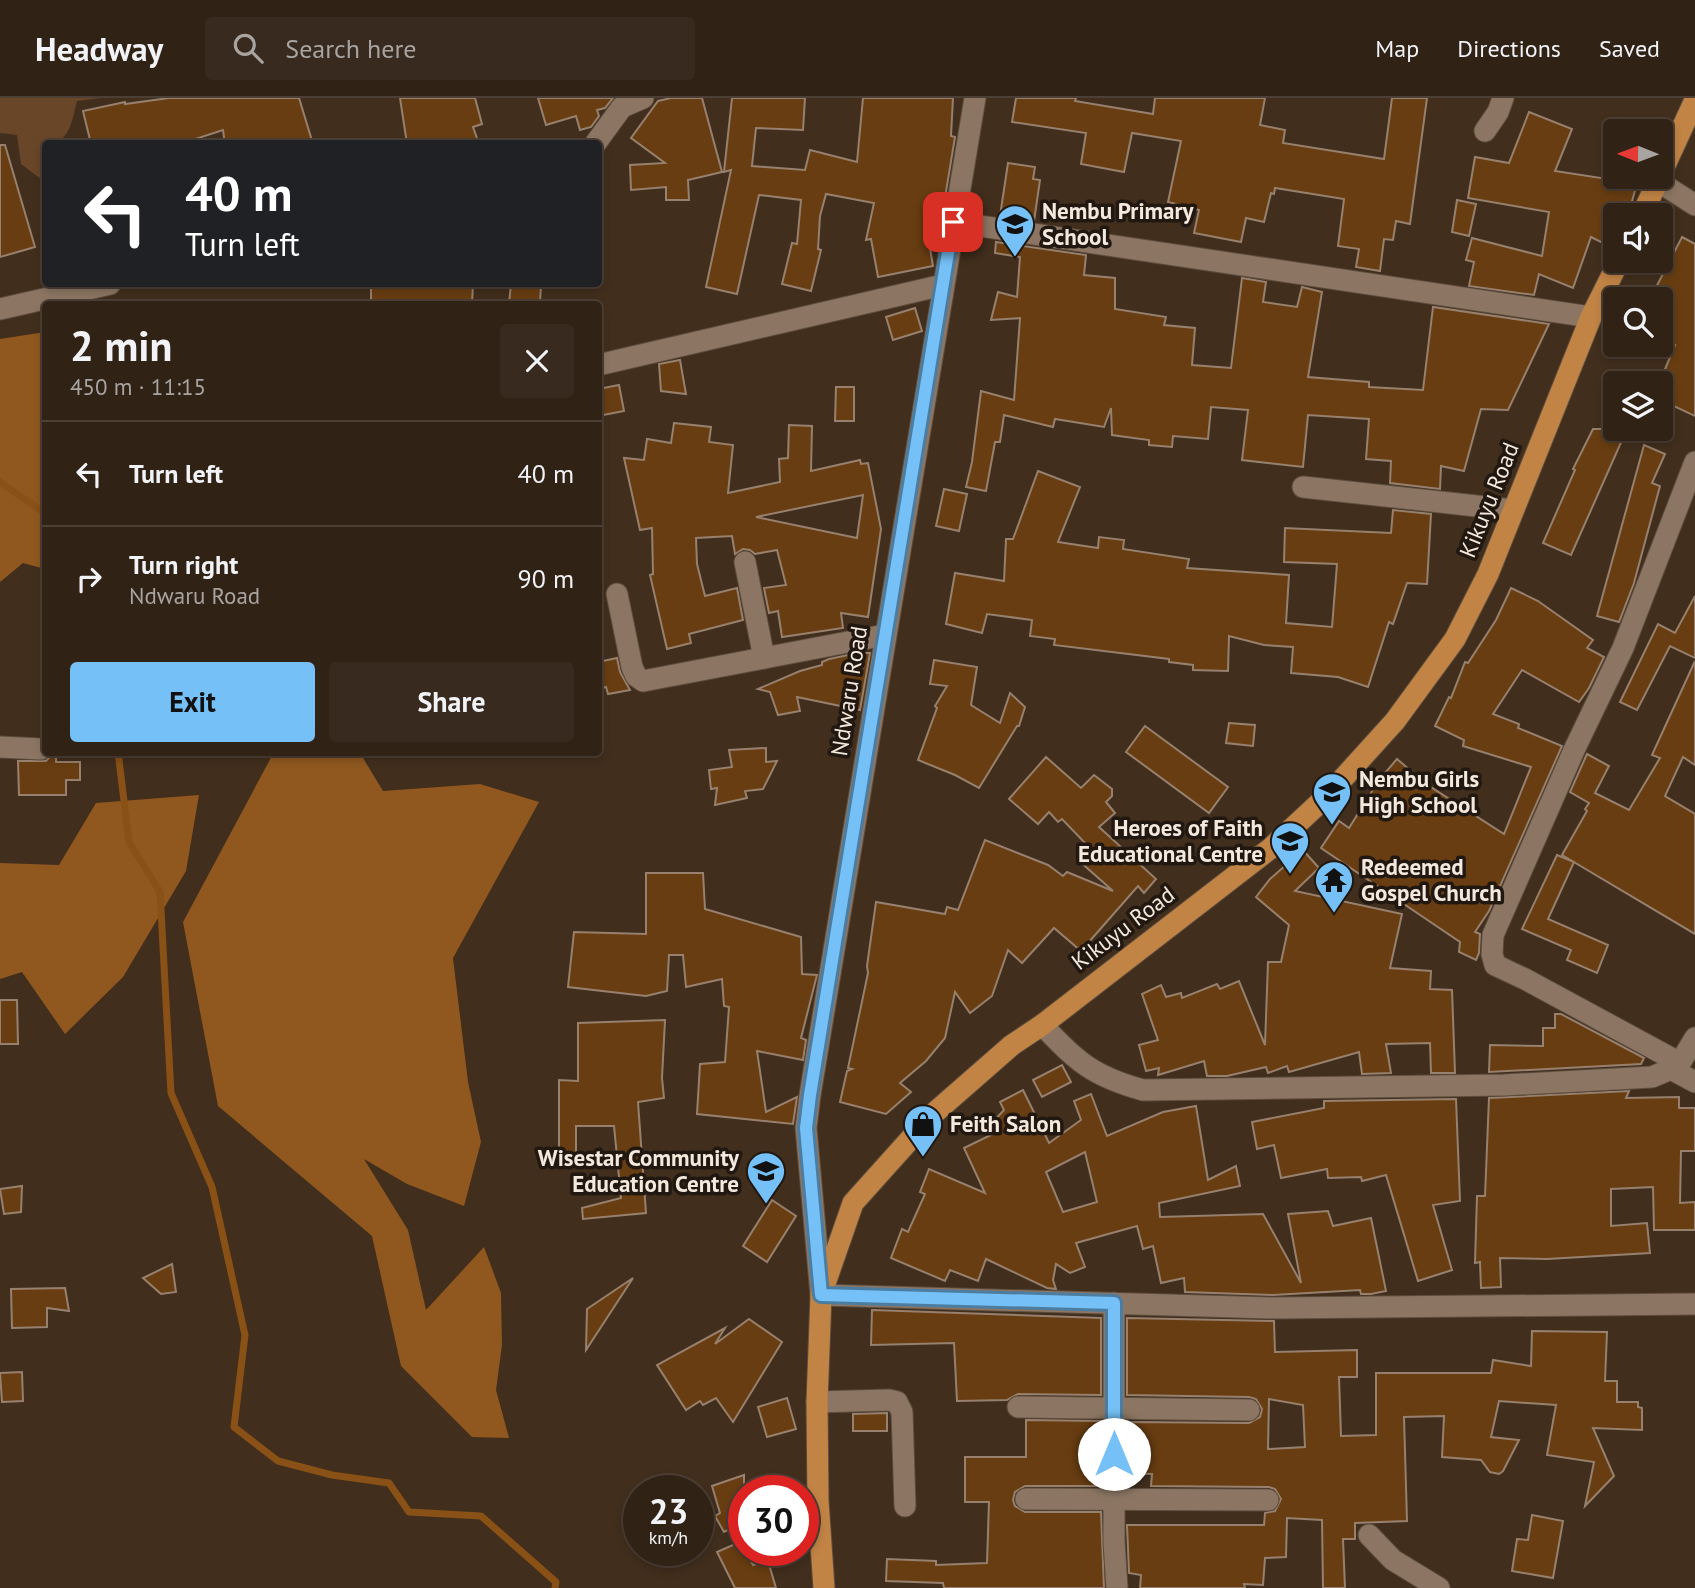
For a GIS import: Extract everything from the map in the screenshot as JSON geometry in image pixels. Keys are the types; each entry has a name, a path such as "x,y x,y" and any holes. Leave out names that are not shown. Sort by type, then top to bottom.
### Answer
{"main road":[{"path":"1673,151 1695,100"},
{"name":"Kikuyu Road","path":"824,1588 818,1501 817,1402 821,1295 853,1203 932,1115 1012,1045 1271,848 1328,794 1395,721 1455,639 1488,574 1591,317 1613,273"}],"street":[{"path":"598,140 622,107 643,98"},
{"name":"Ndwaru Road","path":"821,1295 806,1128 975,98"},
{"path":"1485,131 1498,112 1503,98"},
{"path":"1669,189 1695,205"},
{"path":"953,222 1591,317"},
{"path":"602,364 943,285"},
{"path":"0,309 97,287"},
{"path":"1695,462 1623,648 1575,747 1493,935 1492,954 1495,965 1525,979 1676,1066 1695,1082"},
{"path":"1303,487 1513,510"},
{"path":"745,562 764,658"},
{"path":"617,594 632,667 636,676 643,681 885,635"},
{"path":"0,747 41,750"},
{"path":"1042,1024 1093,1072 1115,1083 1143,1090 1504,1085 1652,1077 1676,1066 1695,1038"},
{"path":"821,1295 1275,1308 1695,1304"},
{"path":"1114,1303 1113,1409 1117,1588"},
{"path":"817,1402 897,1402 902,1412 905,1506"},
{"path":"1018,1407 1248,1410"},
{"path":"1026,1499 1268,1500"},
{"path":"1369,1535 1393,1560 1438,1588"}],"shaded area":[{"path":"0,98 102,98 77,101 69,130 65,135 60,140 42,140 42,180 21,164 17,135 0,133"},
{"path":"42,332 42,568 23,563 0,582 0,339"},
{"path":"272,756 362,756 383,791 480,784 539,802 453,958 468,1082 481,1142 464,1206 407,1184 364,1159 408,1230 426,1310 484,1247 501,1293 502,1345 496,1390 509,1438 472,1437 401,1366 372,1236 218,1106 183,922"},
{"path":"199,795 186,871 123,977 65,1034 22,972 0,979 0,863 59,865 96,803"}],"building":[{"path":"169,98 299,98 312,140 224,140 223,130 192,140 90,140 83,111"},
{"path":"400,98 475,98 482,124 473,127 478,140 406,140"},
{"path":"538,98 613,98 605,108 597,110 599,116 591,127 580,130 576,116 546,125"},
{"path":"671,98 702,98 722,172 688,180 689,200 666,200 666,187 631,190 630,165 665,163 631,138 658,101"},
{"path":"732,98 805,98 803,130 756,128 752,166 805,170 810,150 857,162 863,98 953,98 951,136 955,137 939,234 927,231 933,266 878,277 871,239 866,240 874,203 826,194 820,216 818,249 821,250 811,291 782,284 792,243 797,244 801,200 759,195 737,294 706,287 731,170 724,172"},
{"path":"1016,98 1076,98 1075,101 1153,114 1155,98 1265,98 1260,125 1285,130 1283,143 1384,159 1392,98 1427,98 1410,224 1396,221 1393,240 1384,239 1380,271 1356,267 1359,249 1338,246 1344,199 1275,188 1274,194 1271,193 1264,222 1246,218 1241,242 1194,233 1199,210 1168,202 1181,141 1132,133 1124,172 1081,164 1086,133 1012,122"},
{"path":"1529,112 1572,129 1555,171 1603,178 1603,189 1635,189 1632,203 1603,203 1603,243 1591,237 1573,288 1539,274 1534,295 1469,286 1474,262 1466,260 1472,238 1542,256 1549,212 1468,198 1475,157 1509,163"},
{"path":"0,145 5,145 35,247 0,257"},
{"path":"1008,163 1035,167 1033,179 1040,180 1034,221 1000,216"},
{"path":"1457,200 1476,204 1469,236 1452,232"},
{"path":"1682,237 1695,244 1695,416 1673,406 1673,371 1664,371 1670,357 1673,357 1675,345 1673,287 1656,287 1663,273 1673,273 1673,254"},
{"path":"996,242 1086,255 1084,275 1115,278 1115,309 1166,317 1164,325 1195,328 1192,365 1231,368 1242,278 1266,282 1263,302 1297,307 1302,287 1322,292 1308,377 1369,382 1369,387 1423,390 1433,307 1549,324 1508,410 1481,409 1464,471 1441,466 1440,489 1390,483 1391,461 1366,459 1369,419 1308,415 1303,467 1242,460 1248,410 1211,407 1208,439 1173,436 1172,447 1149,445 1149,440 1112,435 1111,408 1104,427 1055,419 1053,427 1004,415 1000,442 995,442 986,491 966,487 981,391 1014,400 1020,318 991,320 998,292 1017,297 1020,257 995,253"},
{"path":"371,287 473,287 472,301 371,301"},
{"path":"511,287 541,287 540,301 509,301"},
{"path":"915,308 922,331 893,340 886,317"},
{"path":"680,360 686,394 661,391 659,364"},
{"path":"619,385 624,411 602,415 602,388"},
{"path":"836,387 854,387 854,421 835,421"},
{"path":"674,423 711,427 709,442 733,445 728,493 780,482 779,459 788,458 789,425 812,426 811,471 860,460 861,464 868,463 881,529 868,617 841,613 843,628 782,637 778,611 769,613 764,588 786,585 777,550 755,554 743,549 735,554 732,536 696,538 697,564 705,596 737,588 743,620 689,634 691,643 667,649 650,575 653,574 652,528 640,530 624,458 644,460 647,439 671,443","holes":["863,495 857,538 756,517"]},
{"path":"1593,429 1603,429 1603,441 1622,441 1571,555 1543,543 1575,470 1573,469"},
{"path":"1644,445 1665,454 1652,483 1660,486 1634,583 1619,622 1597,616"},
{"path":"1038,471 1080,487 1058,542 1098,548 1099,537 1124,540 1123,549 1189,559 1187,568 1289,575 1286,623 1332,627 1337,564 1284,562 1285,528 1391,533 1393,510 1431,514 1427,584 1407,583 1393,624 1389,622 1368,687 1338,677 1291,673 1293,647 1264,645 1229,636 1228,671 1193,670 1193,665 1169,662 1169,659 1054,645 1055,639 1030,636 1032,620 987,614 982,633 946,624 955,573 1004,581 1006,539 1013,539"},
{"path":"944,489 967,494 959,531 936,526"},
{"path":"1511,588 1538,601 1593,640 1587,648 1604,657 1579,702 1522,670 1493,714 1519,724 1518,728 1562,746 1489,911 1475,932 1480,934 1476,960 1459,952 1460,942 1321,848 1339,821 1349,828 1379,780 1397,759 1411,771 1409,773 1504,834 1531,767 1463,746 1464,740 1435,726 1449,697 1451,698 1465,662 1468,663 1496,620"},
{"path":"1695,596 1695,658 1670,646 1637,710 1620,702 1658,624 1675,633"},
{"path":"870,653 860,710 797,697 800,711 778,715 770,692 758,689 800,671 822,665 822,662 829,659"},
{"path":"617,658 620,672 630,690 608,694 606,687 602,688 602,661"},
{"path":"934,660 977,667 971,705 1000,723 1010,693 1025,707 1019,726 979,788 918,760 937,708 935,706 947,686 930,684"},
{"path":"1695,661 1695,765 1683,757 1665,796 1695,814 1695,934 1562,855 1589,803 1570,792 1587,754 1609,766 1595,793 1629,810 1660,758 1652,755"},
{"path":"1229,723 1255,725 1253,746 1226,743"},
{"path":"1145,726 1228,787 1209,813 1126,752"},
{"path":"766,748 766,762 777,761 763,789 745,791 747,798 715,805 717,788 711,789 709,770 732,767 729,750"},
{"path":"50,756 56,756 56,762 80,762 80,780 66,780 66,795 19,795 18,761 46,761"},
{"path":"1046,757 1081,788 1094,775 1112,789 1112,796 1106,802 1115,813 1099,827 1156,879 1144,893 1138,886 1081,951 1054,928 1022,963 1008,950 992,996 970,1013 955,992 945,1038 926,1061 900,1083 911,1092 886,1114 840,1102 847,1071 852,1069 848,1068 868,973 876,902 945,914 947,907 958,910 985,840 1048,865 1063,876 1067,872 1113,891 1077,859 1087,845 1062,819 1058,822 1049,812 1038,824 1009,799"},
{"path":"1303,850 1319,868 1295,891 1402,914 1390,968 1431,971 1430,989 1452,990 1455,1073 1431,1073 1430,1043 1386,1044 1391,1073 1362,1074 1359,1052 1289,1072 1287,1066 1268,1073 1266,1067 1227,1076 1207,1076 1204,1061 1158,1075 1159,1068 1146,1071 1139,1045 1158,1040 1142,994 1161,985 1166,997 1181,993 1182,998 1217,984 1220,989 1239,981 1265,1045 1268,962 1281,962 1289,925 1256,897 1270,879"},
{"path":"1557,855 1574,862 1548,919 1608,945 1597,973 1567,960 1571,950 1522,929"},
{"path":"646,873 703,873 705,909 801,937 802,974 817,975 801,1038 806,1040 803,1060 757,1051 766,1112 797,1097 793,1124 697,1114 700,1064 725,1062 729,1007 724,1006 722,979 686,987 683,955 669,955 667,991 646,996 568,987 574,932 646,934"},
{"path":"0,1000 17,1000 18,1044 0,1044"},
{"path":"1555,1014 1561,1014 1644,1058 1641,1064 1489,1072 1490,1045 1543,1046 1543,1028 1555,1028"},
{"path":"665,1020 662,1078 664,1098 638,1102 646,1213 583,1219 582,1208 621,1198 614,1126 576,1126 576,1161 559,1161 559,1080 578,1081 578,1023"},
{"path":"1062,1065 1071,1082 1042,1097 1033,1080"},
{"path":"1023,1090 1049,1143 1081,1120 1074,1101 1091,1094 1107,1136 1163,1112 1196,1106 1208,1180 1236,1166 1240,1186 1159,1203 1160,1217 1263,1214 1301,1283 1288,1214 1328,1211 1333,1226 1371,1218 1386,1291 1371,1294 1361,1294 1360,1290 1273,1295 1185,1292 1184,1278 1161,1283 1153,1246 1143,1249 1137,1226 1076,1243 1085,1267 1070,1273 1056,1264 1053,1280 1056,1289 1047,1288 986,1259 978,1281 950,1270 945,1281 891,1258 902,1229 908,1232 925,1194 920,1192 929,1169 985,1193 964,1148 995,1133 991,1124 1004,1110 1000,1102","holes":["1085,1152 1097,1202 1063,1212 1046,1172"]},
{"path":"1629,1091 1626,1098 1679,1097 1679,1108 1695,1108 1695,1151 1681,1151 1680,1203 1695,1202 1695,1230 1654,1230 1653,1187 1611,1189 1611,1226 1647,1223 1650,1253 1547,1259 1500,1258 1501,1287 1481,1288 1480,1262 1475,1263 1477,1196 1485,1196 1489,1098"},
{"path":"1456,1099 1460,1201 1433,1205 1452,1270 1418,1281 1386,1175 1362,1181 1361,1177 1328,1178 1327,1169 1281,1178 1274,1145 1257,1149 1252,1122 1324,1108 1324,1101"},
{"path":"22,1186 21,1212 4,1214 0,1189"},
{"path":"772,1200 796,1216 767,1262 743,1246"},
{"path":"172,1264 176,1292 161,1294 143,1278"},
{"path":"633,1278 586,1350 587,1309"},
{"path":"65,1288 69,1311 47,1308 47,1327 12,1328 11,1289"},
{"path":"872,1310 1101,1318 1101,1395 1018,1394 1007,1400 957,1401 954,1343 871,1345"},
{"path":"1127,1318 1274,1321 1275,1352 1357,1350 1357,1377 1339,1377 1341,1436 1376,1435 1376,1373 1491,1373 1493,1360 1531,1366 1532,1331 1607,1332 1605,1381 1617,1381 1617,1402 1638,1402 1638,1407 1642,1408 1642,1430 1593,1428 1614,1476 1585,1506 1594,1462 1547,1455 1556,1405 1499,1401 1491,1437 1519,1440 1499,1474 1490,1472 1481,1460 1442,1457 1444,1416 1404,1417 1407,1521 1355,1523 1355,1539 1343,1539 1345,1588 1323,1588 1322,1520 1287,1518 1286,1557 1265,1558 1263,1585 1244,1584 1245,1588 1140,1588 1141,1575 1129,1573 1127,1525 1264,1525 1265,1513 1275,1511 1281,1499 1275,1489 1269,1487 1151,1486 1152,1474 1127,1473 1127,1422 1249,1423 1260,1417 1262,1409 1256,1399 1127,1395","holes":["1269,1399 1303,1405 1305,1447 1268,1449"]},
{"path":"749,1319 782,1342 733,1422 716,1398 703,1405 700,1401 686,1410 657,1365 725,1328 715,1344"},
{"path":"22,1372 23,1401 2,1402 0,1373"},
{"path":"787,1398 796,1429 767,1437 758,1407"},
{"path":"887,1413 887,1431 853,1431 853,1414"},
{"path":"1026,1420 1101,1421 1101,1486 1025,1486 1015,1492 1013,1500 1015,1506 1025,1512 1101,1512 1104,1588 944,1588 943,1583 886,1581 887,1559 936,1561 936,1565 987,1563 989,1502 965,1502 965,1457 1026,1457"},
{"path":"728,1480 728,1530 724,1532 715,1516 720,1513 714,1485"},
{"path":"1532,1515 1563,1521 1553,1578 1512,1571 1517,1539 1528,1540"},
{"path":"728,1547 728,1566 769,1566 776,1588 735,1588 717,1552"}],"waterway":[{"path":"0,482 42,511"},
{"path":"118,756 129,842 160,892 171,1093 212,1187 245,1335 234,1427 278,1461 332,1475 389,1483 409,1512 481,1516 556,1582 555,1588"}],"place":[{"name":"Nembu Primary School","path":"1015,258"},
{"name":"Nembu Girls High School","path":"1332,826"},
{"name":"Heroes of Faith Educational Centre","path":"1290,875"},
{"name":"Redeemed Gospel Church","path":"1334,914"},
{"name":"Feith Salon","path":"923,1158"},
{"name":"Wisestar Community Education Centre","path":"766,1205"}],"route":[{"path":"953,222 810,1095 806,1128 808,1165 813,1191 821,1295 1114,1303 1114,1454"}]}
